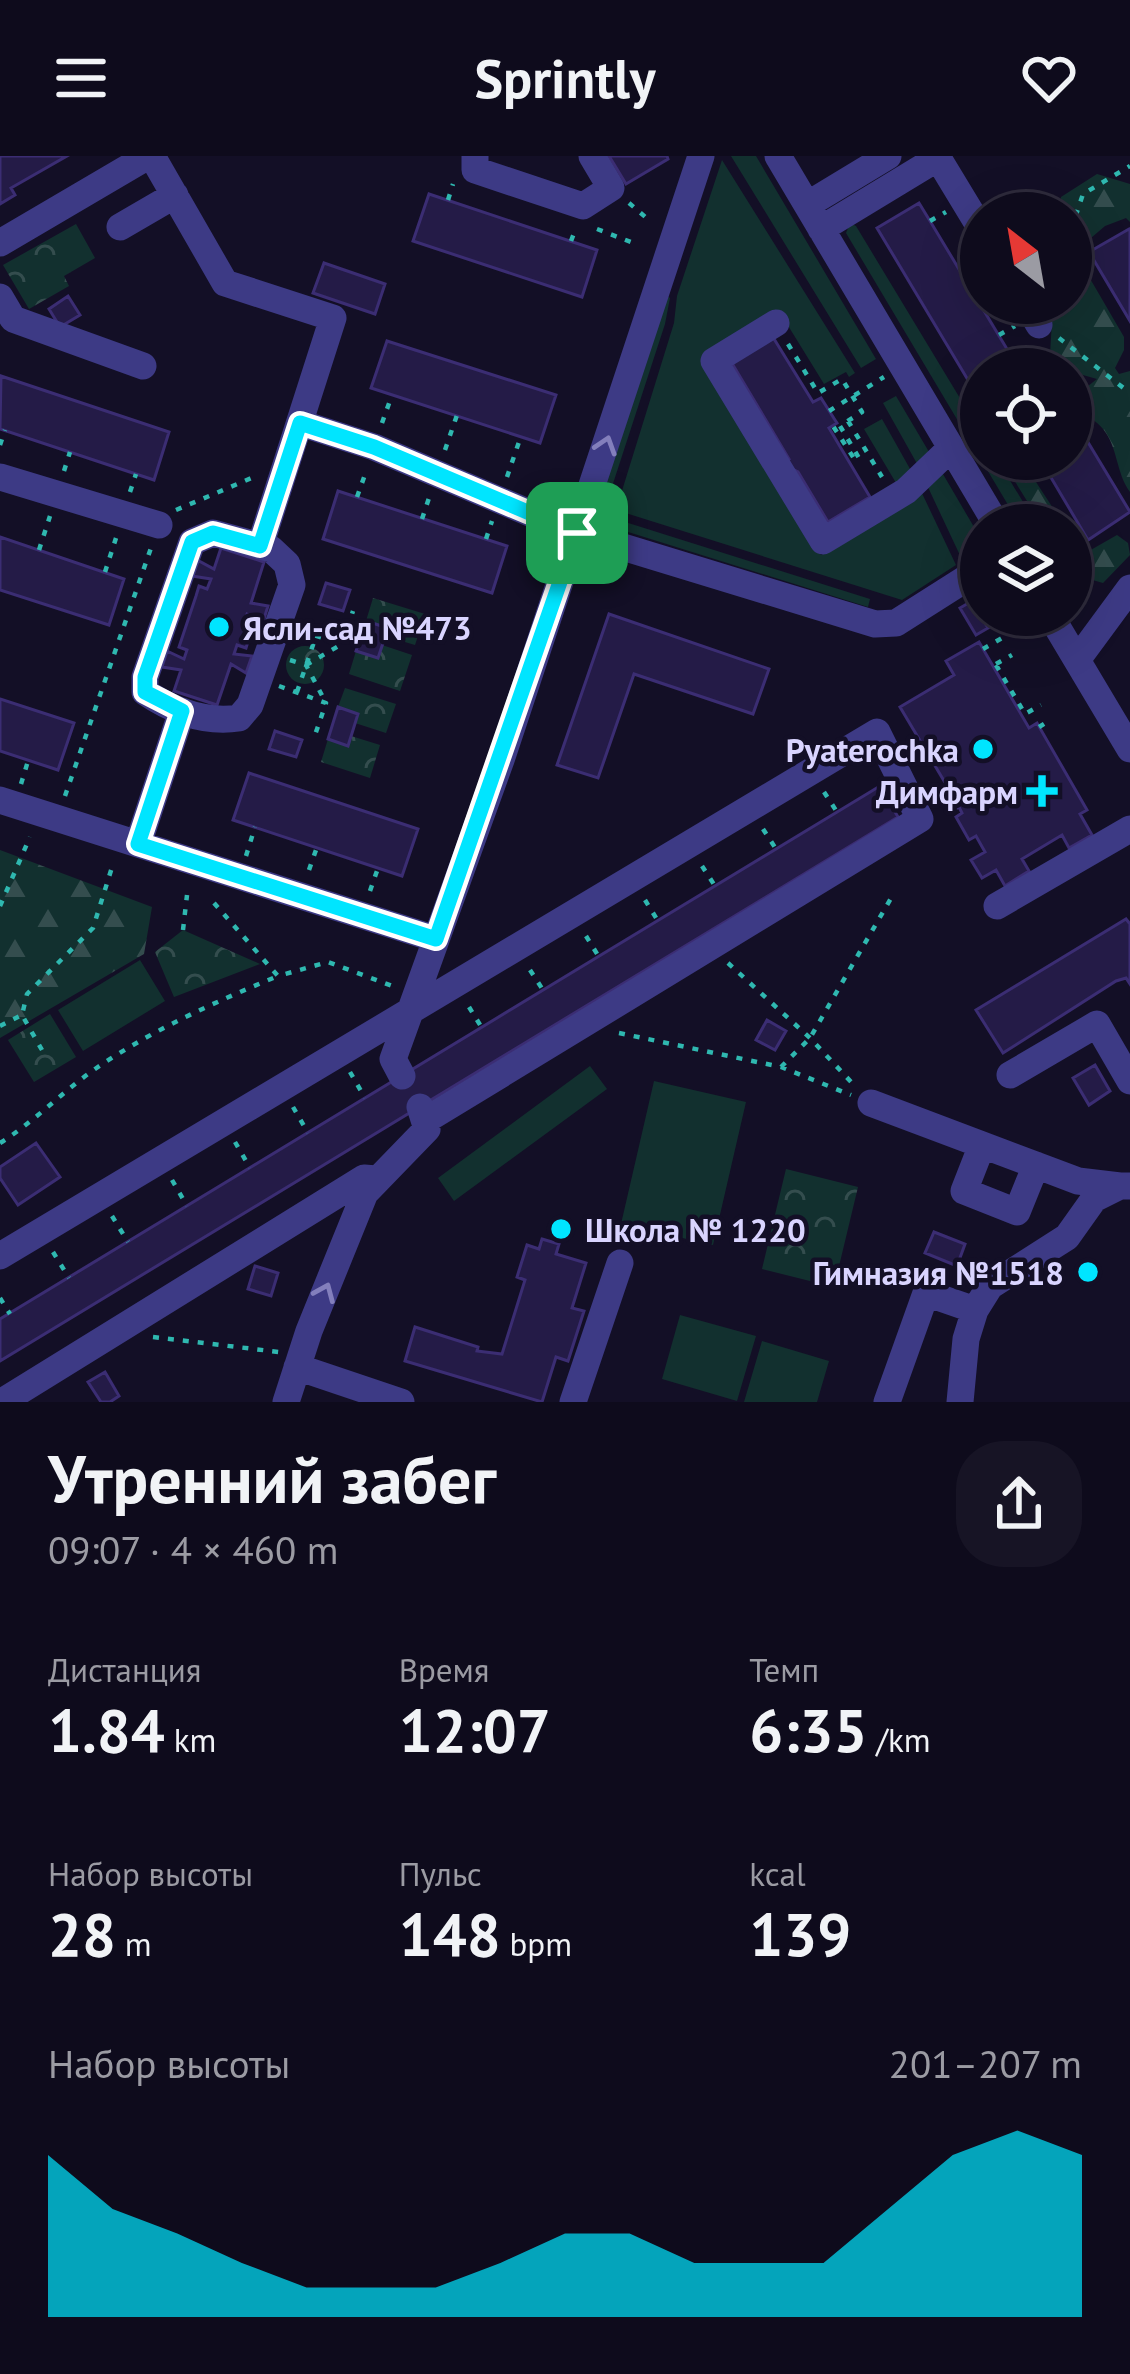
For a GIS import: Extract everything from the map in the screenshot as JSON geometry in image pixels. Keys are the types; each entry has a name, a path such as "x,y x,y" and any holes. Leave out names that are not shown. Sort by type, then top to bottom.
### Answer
{"street":[{"path":"0,242 150,156 225,283 333,318 260,546"},
{"path":"475,156 475,170 583,206 611,188 592,156"},
{"path":"400,1073 393,1059 577,533 701,156"},
{"path":"778,156 984,504"},
{"path":"814,217 888,156"},
{"path":"814,217 938,158 960,194"},
{"path":"120,227 175,195"},
{"path":"0,297 14,319 143,366"},
{"path":"776,323 714,361 823,541 895,498 951,448"},
{"path":"300,423 374,447 577,533 882,626 903,619 960,582"},
{"path":"0,477 159,525"},
{"path":"213,533 271,549 286,564 292,585 278,623 250,705 239,718 222,721 182,711 145,692 145,677 192,542 213,533"},
{"path":"1077,660 1130,588"},
{"path":"1063,636 1130,749"},
{"path":"130,841 182,711"},
{"path":"0,1256 415,1002 877,732 920,819 581,1025 423,1113 427,1130 364,1193 290,1360 286,1402"},
{"path":"19,803 436,939"},
{"path":"998,906 1130,829"},
{"path":"1010,1075 1096,1024 1130,1081"},
{"path":"871,1103 1078,1181 1125,1186"},
{"path":"982,1145 964,1191 1018,1212 1036,1165"},
{"path":"2,1402 364,1178 376,1179"},
{"path":"961,1402 967,1339 975,1310 990,1286 1066,1237 1094,1199 1125,1186"},
{"path":"573,1402 620,1263"},
{"path":"887,1402 926,1293 975,1310"},
{"path":"290,1360 401,1402"}],"path":[{"path":"1086,192 1130,166"},
{"path":"597,229 637,244"},
{"path":"776,323 818,393 842,379 862,412 839,426 859,458 855,460 832,426"},
{"path":"1046,324 1130,393"},
{"path":"829,411 889,374"},
{"path":"376,440 392,394"},
{"path":"441,461 457,416"},
{"path":"848,421 895,498"},
{"path":"0,445 4,430"},
{"path":"505,482 521,436"},
{"path":"264,666 306,665 342,644 353,611"},
{"path":"278,623 342,644"},
{"path":"297,692 316,636"},
{"path":"983,649 1002,638"},
{"path":"1012,655 994,665 1024,714 1041,705"},
{"path":"306,665 326,703 315,735"},
{"path":"264,666 297,692 326,703"},
{"path":"1039,727 1050,720"},
{"path":"0,905 11,886 28,760"},
{"path":"817,781 837,812"},
{"path":"756,818 776,849"},
{"path":"242,867 256,827"},
{"path":"42,1050 22,1016 27,994 93,928 130,841"},
{"path":"304,887 317,848"},
{"path":"695,855 715,886"},
{"path":"365,907 378,868"},
{"path":"639,889 658,921"},
{"path":"781,1067 810,1038 894,893"},
{"path":"183,930 187,895"},
{"path":"214,903 278,976"},
{"path":"579,925 599,957"},
{"path":"710,947 810,1038 871,1103"},
{"path":"523,959 543,990"},
{"path":"0,1143 127,1049 278,976 328,962 415,1002"},
{"path":"463,996 482,1028"},
{"path":"0,1025 22,1016"},
{"path":"581,1025 781,1067 871,1103"},
{"path":"346,1065 365,1098"},
{"path":"289,1100 308,1133"},
{"path":"230,1135 250,1168"},
{"path":"168,1173 187,1206"},
{"path":"108,1209 128,1242"},
{"path":"49,1245 69,1278"},
{"path":"0,1298 10,1314"},
{"path":"114,1333 290,1360"}],"green space":[{"path":"731,156 756,156 876,359 861,368"},
{"path":"722,160 855,373 849,377 846,372 824,384 779,311 702,360 821,555 894,512 920,489 956,565 902,600 616,510 674,323 677,296"},
{"path":"1097,174 1130,184 1130,222 1126,218 1105,226 1092,237 1092,192 1069,192"},
{"path":"850,223 856,226 960,398 960,424 846,233"},
{"path":"76,224 95,258 64,276 69,286 29,309 3,265"},
{"path":"1092,282 1124,337 1124,350 1115,368 1119,374 1130,371 1130,492 1108,436 1092,420 1092,383 1097,379 1092,378 1092,348 1050,348 1052,324 1092,324"},
{"path":"667,296 665,324 607,502 597,505"},
{"path":"896,396 932,457 920,469 883,403"},
{"path":"882,419 914,476 899,488 864,429"},
{"path":"940,469 960,504 960,555 926,483"},
{"path":"993,480 1010,480 1024,504 1007,504"},
{"path":"1014,480 1035,480 1050,504 1029,504"},
{"path":"614,521 870,599 868,607 609,526"},
{"path":"1117,535 1128,543 1130,555 1103,583 1092,580 1092,549"},
{"path":"373,598 425,614 415,645 385,636 387,628 366,621"},
{"path":"382,645 412,655 400,691 349,674 356,651"},
{"path":"305,646 318,652 324,665 318,678 305,684 292,678 286,665 292,652"},
{"path":"345,688 396,704 386,733 355,723 358,714 338,707"},
{"path":"351,736 380,745 370,778 321,762 328,739 347,745"},
{"path":"0,850 152,907 144,954 0,1038"},
{"path":"183,930 260,964 174,997 155,952"},
{"path":"140,960 165,1001 83,1051 58,1010"},
{"path":"50,1014 76,1057 34,1082 8,1040"},
{"path":"590,1066 607,1089 454,1201 438,1178"},
{"path":"654,1081 746,1102 713,1245 621,1224"},
{"path":"786,1169 858,1187 834,1287 762,1269"},
{"path":"680,1315 756,1336 737,1401 662,1379"},
{"path":"762,1341 829,1361 817,1402 744,1402"}],"building":[{"path":"0,156 67,156 11,188 15,195 0,204"},
{"path":"609,156 667,156 668,159 626,184"},
{"path":"429,194 597,250 582,297 413,241"},
{"path":"919,203 960,271 960,324 992,324 1006,348 960,348 960,367 877,228"},
{"path":"1129,229 1130,321 1092,257 1092,250"},
{"path":"324,263 385,284 375,314 313,293"},
{"path":"68,296 80,315 60,327 49,309"},
{"path":"771,334 813,402 821,398 837,423 829,428 870,497 828,522 798,472 782,464 789,459 730,360"},
{"path":"387,341 556,395 540,443 371,388"},
{"path":"1,376 169,432 154,480 0,429"},
{"path":"1092,449 1130,512 1092,537 1092,504 1067,504 1052,480 1092,480"},
{"path":"338,491 507,546 492,593 323,539"},
{"path":"0,537 124,579 109,625 0,590"},
{"name":"Ясли-сад №473","path":"221,548 264,562 251,603 268,606 263,622 247,614 244,622 253,625 246,648 237,645 234,654 252,656 246,673 231,664 217,705 174,691 181,670 162,667 167,651 184,659 187,650 179,647 199,586 207,589 211,579 192,576 197,560 214,569"},
{"path":"326,583 350,590 343,611 319,604"},
{"path":"609,614 769,669 753,714 634,674 598,778 557,765"},
{"path":"366,621 388,628 378,658 356,651"},
{"path":"979,642 1029,728 1037,723 1087,810 1080,814 1092,835 1069,848 1062,835 1022,859 1029,871 1005,886 996,870 982,878 971,860 985,852 976,836 969,840 956,817 962,813 959,807 952,811 946,800 953,796 900,707 954,675 946,661"},
{"path":"0,699 74,723 58,770 0,751"},
{"path":"338,707 358,714 348,746 328,739"},
{"path":"275,731 302,740 296,757 269,749"},
{"path":"249,773 418,829 402,876 233,820"},
{"path":"880,786 898,817 0,1361 0,1319"},
{"path":"1126,919 1130,924 1130,984 1126,978 1116,981 1003,1053 976,1010"},
{"path":"767,1020 786,1031 775,1050 756,1040"},
{"path":"1095,1065 1110,1091 1089,1105 1073,1078"},
{"path":"36,1143 60,1177 18,1205 0,1178 0,1167"},
{"path":"934,1232 965,1244 957,1266 925,1253"},
{"path":"542,1239 559,1244 556,1254 586,1263 572,1308 584,1311 568,1361 556,1357 542,1402 405,1361 415,1327 478,1347 477,1351 502,1354 525,1280 517,1277 527,1245 539,1249"},
{"path":"255,1266 278,1273 271,1296 248,1289"},
{"path":"105,1372 119,1396 110,1402 101,1402 88,1382"}],"place":[{"name":"Ясли-сад №473","path":"219,627"},
{"name":"Pyaterochka","path":"983,749"},
{"name":"Димфарм","path":"1042,791"},
{"name":"Школа № 1220","path":"561,1229"},
{"name":"Гимназия №1518","path":"1088,1272"}],"route":[{"path":"300,423 374,447 577,533 436,939 138,844 182,711 145,692 145,677 192,542 213,533 260,546 300,423"}]}
